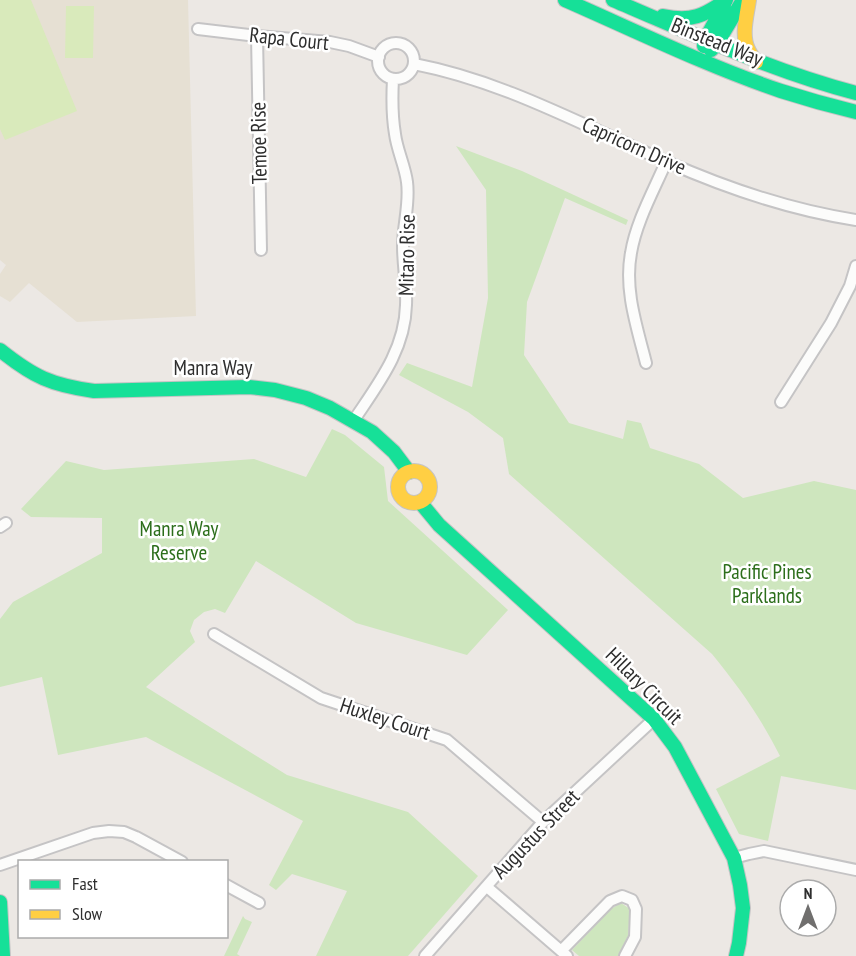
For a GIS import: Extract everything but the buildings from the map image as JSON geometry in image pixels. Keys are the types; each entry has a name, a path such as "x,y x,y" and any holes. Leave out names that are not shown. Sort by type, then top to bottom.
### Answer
{"street":[{"name":"Binstead Way","path":"565,0 701,60 768,86 829,106 856,111"},
{"name":"Binstead Way","path":"613,0 756,62 856,93"},
{"path":"701,60 726,0"},
{"path":"638,10 677,19 689,19 711,11 726,0"},
{"path":"710,42 743,0"},
{"path":"749,0 746,44 756,62"},
{"name":"Rapa Court","path":"198,29 330,42 379,57"},
{"name":"Temoe Rise","path":"257,36 261,250"},
{"path":"398,43 410,50 414,64 407,75 393,79 381,70 379,57 387,46 398,43"},
{"name":"Capricorn Drive","path":"414,64 459,74 532,100 666,162 726,186 800,209 856,220"},
{"name":"Mitaro Rise","path":"354,420 391,364 405,325 406,285 403,238 408,192 407,179 395,135 393,79"},
{"path":"646,363 631,300 630,260 635,235 666,162"},
{"path":"782,402 831,323 850,286 856,266"},
{"name":"Manra Way","path":"0,350 32,373 71,388 94,391 249,387 275,390 306,398 354,420 372,432 385,443 409,472"},
{"path":"409,472 420,472 428,478 429,494 420,502 408,501 399,492 400,480 409,472"},
{"name":"Hillary Circuit","path":"420,502 439,525 654,719 675,747 734,858 743,908 740,943 736,956"},
{"name":"Huxley Court","path":"214,634 321,698 447,740 543,822"},
{"name":"Augustus Street","path":"425,956 543,822 654,719"},
{"path":"0,865 93,833 109,831 124,832 180,860"},
{"path":"734,858 764,851 856,870"},
{"path":"228,886 259,903"},
{"path":"487,886 564,953 610,901 622,896 632,900 636,909 635,937 625,956"},
{"path":"0,902 3,956"}],"shaded area":[{"path":"0,0 188,0 196,316 77,322 29,283 10,302 0,296 0,274 6,265 0,260"}],"green space":[{"path":"0,0 31,0 77,111 5,140 0,129"},
{"path":"66,6 94,6 93,58 65,58"},
{"name":"Pacific Pines Parklands","path":"456,146 522,171 628,220 626,225 565,198 527,302 524,355 569,423 623,439 627,420 641,423 650,448 699,464 743,498 814,481 856,490 856,790 781,776 768,841 739,834 716,789 780,756 757,716 722,666 712,654 509,474 503,438 468,412 399,375 407,363 472,387 488,298 486,190"},
{"name":"Manra Way Reserve","path":"332,429 345,435 384,467 388,501 508,610 467,655 356,623 256,561 225,613 215,609 204,612 194,620 190,631 195,642 146,687 287,775 408,812 478,876 408,956 316,956 347,891 292,874 276,890 269,885 303,821 146,737 58,755 42,677 0,687 0,619 13,602 102,553 102,518 31,517 21,509 66,461 104,470 254,459 306,477"},
{"path":"621,903 630,909 628,936 618,956 579,956 572,950 611,909"},
{"path":"243,916 252,922 237,954 240,956 224,956"}],"traffic: fast":[{"path":"565,0 753,81 856,112"},
{"path":"613,0 763,63 856,93"},
{"path":"663,16 673,18 697,16 726,0"},
{"path":"711,50 743,0"},
{"path":"704,46 724,5"},
{"path":"0,350 23,367 54,383 94,391 249,387 275,390 306,398 330,408 372,432 394,452 409,472"},
{"path":"420,502 439,525 654,719 675,747 734,858 743,908 736,956"},
{"path":"0,902 3,956"}],"traffic: slow":[{"path":"749,0 745,38 756,62"},
{"path":"414,471 425,476 430,487 425,498 414,503 403,498 398,487 403,476 414,471"}]}
